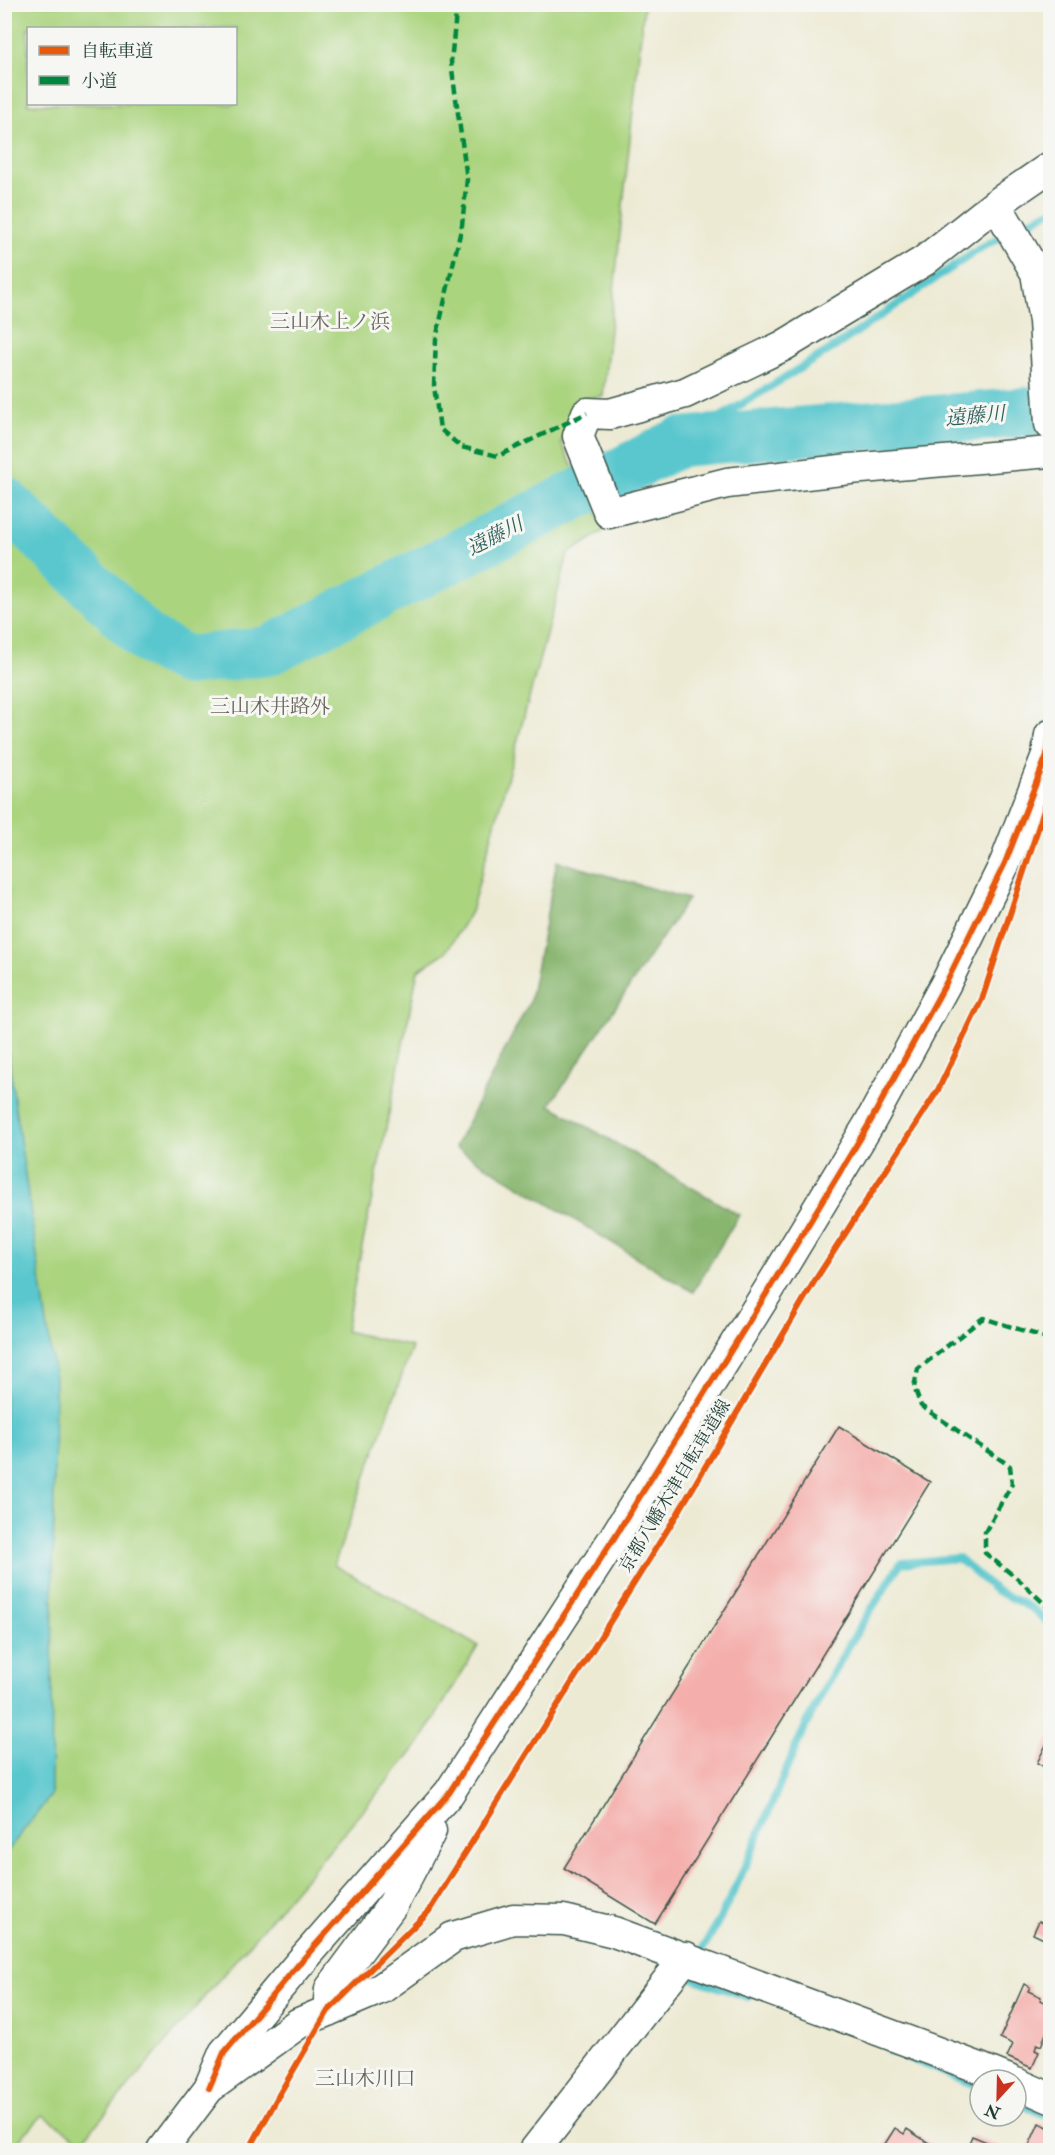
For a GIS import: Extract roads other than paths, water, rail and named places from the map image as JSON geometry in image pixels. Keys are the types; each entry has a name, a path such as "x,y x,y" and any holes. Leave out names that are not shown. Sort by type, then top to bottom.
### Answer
{"street":[{"path":"1050,167 996,204 924,261 783,346 685,393 610,414 587,413 578,436 609,513 727,483 862,468 1050,452"},
{"path":"996,204 1036,273 1044,321 1050,424"},
{"path":"328,2011 330,1989 393,1904 449,1793 620,1528 869,1124 946,983 1005,863 1049,746"},
{"path":"162,2151 209,2088 224,2053 449,1793"},
{"path":"209,2088 299,2023 382,1988 453,1937 513,1919 564,1920 614,1932 686,1957 977,2068"},
{"path":"535,2151 686,1957"},
{"path":"1028,2088 1050,2098"}],"water":[{"path":"4,1019 55,1379 51,1795 5,1854"}],"waterway":[{"path":"680,442 836,346 982,247 1050,211"},
{"name":"遠藤川","path":"4,501 148,640 187,661 268,651 680,442 1050,410"},
{"path":"953,1559 958,1558 995,1590 1033,1609 1050,1624"},
{"path":"697,1958 727,1905 823,1691 887,1584 901,1563 958,1558"},
{"path":"686,1976 748,1997"},
{"path":"889,2050 968,2082"},
{"path":"1028,2107 1050,2117"}],"district":[{"name":"三山木上ノ浜","path":"330,321"},
{"name":"三山木井路外","path":"270,706"},
{"name":"三山木川口","path":"365,2078"}]}
